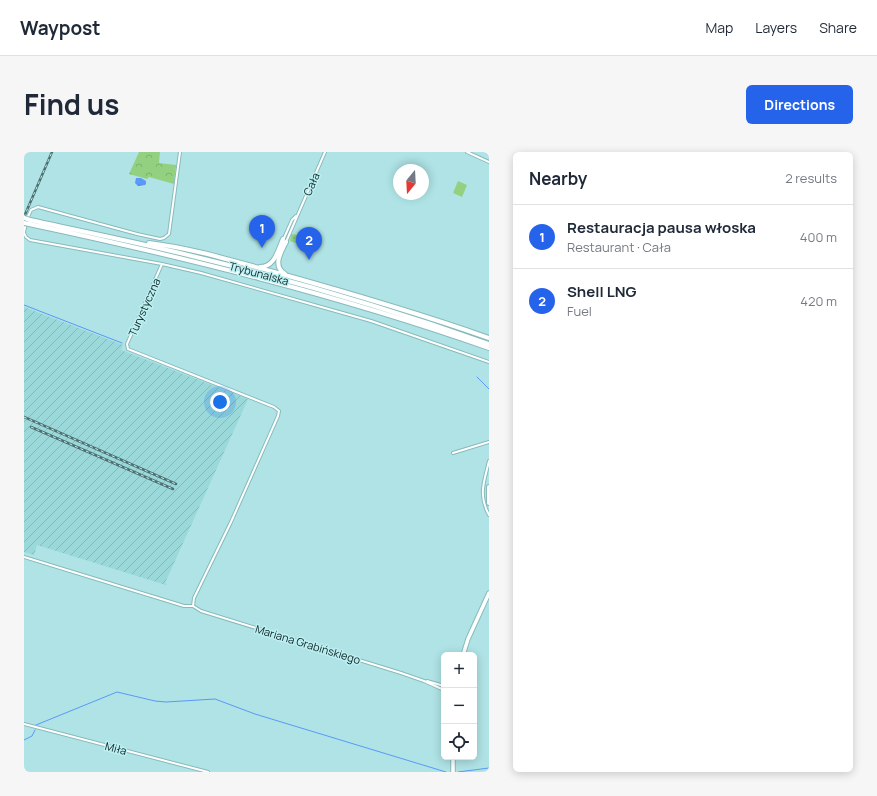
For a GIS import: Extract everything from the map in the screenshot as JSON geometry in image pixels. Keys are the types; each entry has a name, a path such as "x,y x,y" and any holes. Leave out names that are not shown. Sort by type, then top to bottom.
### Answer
{"highway":[{"name":"Trybunalska","path":"24,218 28,222 270,280 379,312 489,348"},
{"name":"Trybunalska","path":"28,222 129,241 316,288 413,318 489,344"},
{"path":"254,266 264,267 270,264 285,240"},
{"path":"285,240 278,265 280,270 289,276"},
{"path":"129,241 180,248 254,266 395,308 488,338"},
{"path":"470,342 489,351"},
{"path":"489,487 489,503"}],"main road":[{"path":"464,652 470,634 489,593"},
{"path":"453,760 453,772"}],"street":[{"name":"Turystyczna","path":"180,152 168,234 164,238 137,234 36,207 30,212 24,232 26,237 30,240 162,264 127,344 128,349 274,407 279,411 231,522 194,598 194,606"},
{"name":"Cała","path":"285,240 325,152"},
{"path":"467,152 489,162"},
{"path":"162,264 201,273 371,321 489,362"},
{"path":"453,453 489,442"},
{"path":"489,461 482,493 483,504 489,516"},
{"name":"Mariana Grabińskiego","path":"24,556 184,606 194,606 201,611 441,685"},
{"name":"Mariana Grabińskiego","path":"424,681 441,689"},
{"name":"Miła","path":"24,724 208,772"}],"shaded area":[{"path":"24,307 123,345 121,350 248,399 165,583 167,584 166,585 37,545 34,555 24,552"}],"green space":[{"path":"139,152 160,152 159,163 176,165 174,184 149,177 147,179 129,174"},
{"path":"458,181 467,185 462,197 453,193"},
{"path":"293,234 304,237 301,245 290,241 291,235"}],"water":[{"path":"136,178 141,178 146,181 146,184 138,186 135,183"}],"waterway":[{"path":"24,305 122,343"},
{"path":"477,377 489,389"},
{"path":"36,725 117,692 155,701 166,702 215,699 255,714 446,772"},
{"path":"24,740 32,736 35,730"},
{"path":"458,772 489,768"}],"railway":[{"path":"24,217 52,152"},
{"path":"24,417 176,484"},
{"path":"31,427 173,489"}],"place":[{"name":"Restauracja pausa włoska","path":"262,248"},
{"name":"Shell LNG","path":"309,260"}]}
